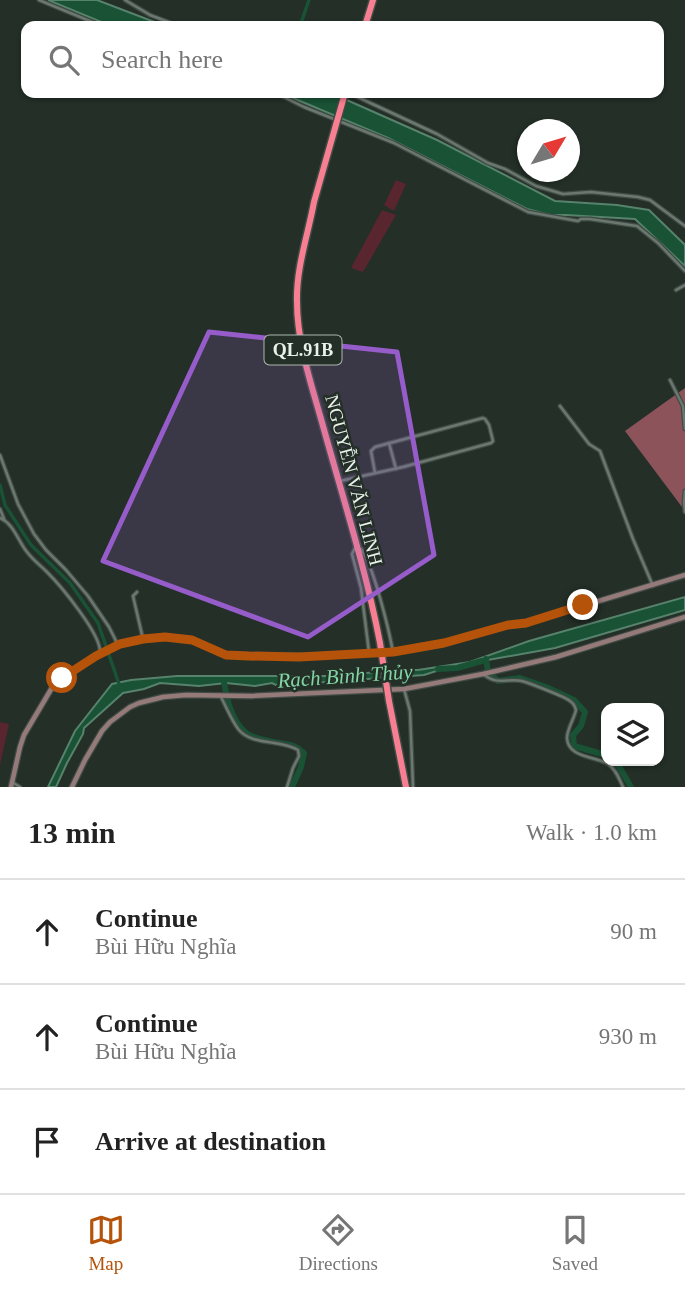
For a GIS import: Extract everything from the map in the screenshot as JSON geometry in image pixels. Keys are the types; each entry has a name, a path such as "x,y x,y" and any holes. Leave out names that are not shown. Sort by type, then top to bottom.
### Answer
{"highway":[{"path":"366,21 372,0"},
{"name":"NGUYỄN VĂN LINH","path":"345,98 314,202 299,269 296,302 307,367 380,643 406,787"}],"main road":[{"path":"11,785 24,735 53,686 118,645 165,637 192,640 226,655 299,657 393,652 526,623 685,575"},
{"path":"72,787 102,731 110,722 139,703 163,697 404,689 556,657 685,617"}],"street":[{"path":"39,0 90,21"},
{"path":"125,0 166,21"},
{"path":"286,98 394,143 528,212 578,221 590,219 637,226 685,271"},
{"path":"358,98 436,134 536,187 563,194 591,192 650,200 685,226"},
{"path":"676,290 685,285"},
{"path":"670,380 682,406 685,429"},
{"path":"560,406 589,444 601,453 653,586"},
{"path":"339,481 396,469 491,443 493,441 489,425 482,418 375,447 371,450 375,473"},
{"path":"388,443 396,469"},
{"path":"0,455 18,504 33,534 88,596 118,645"},
{"path":"685,491 685,512"},
{"path":"1,511 2,519 10,525 26,551 52,578 93,631 100,647 99,655"},
{"path":"369,653 361,588 352,554 356,545 366,558 393,652"},
{"path":"136,592 133,596 143,639"},
{"path":"487,673 490,679 499,682 525,682 572,702 576,710 568,735 569,744 579,754 611,766 623,787"},
{"path":"404,689 410,711 413,787"},
{"path":"220,695 236,726 244,735 298,750 299,756 287,787"},
{"path":"11,785 20,787"}],"highlighted area":[{"path":"209,332 397,352 434,555 308,637 103,561"}],"shaded area":[{"path":"396,180 406,184 394,211 384,205"},
{"path":"382,210 396,215 363,272 351,268"},
{"path":"685,388 685,511 625,431"},
{"path":"0,722 9,724 0,765"}],"water":[{"path":"48,0 97,0 152,21 99,21"},
{"path":"293,98 342,98 437,140 555,201 649,210 685,245 685,266 635,219 550,215 527,209 388,138"},
{"name":"Rạch Bình Thủy","path":"685,597 685,610 555,648 449,667 424,675 282,688 272,683 255,686 226,683 199,686 160,683 123,693 84,728 56,787 48,787 75,731 112,684 177,676 345,676 389,670 418,670 470,662 529,641"}],"waterway":[{"path":"302,21 309,0"},
{"path":"0,485 5,505 31,545 70,583 98,623 119,684"},
{"path":"486,659 488,672 498,681 520,678 574,700 585,712 581,726 573,735 574,746 601,754"},
{"name":"Rạch Bình Thủy","path":"438,669 457,668 482,661"},
{"path":"224,682 233,716 246,733 262,740 293,746 304,753 292,787"},
{"path":"619,766 631,787"}],"route":[{"path":"62,678 120,644 143,639 165,637 192,640 226,655 299,657 393,652 526,623 583,605"}]}
